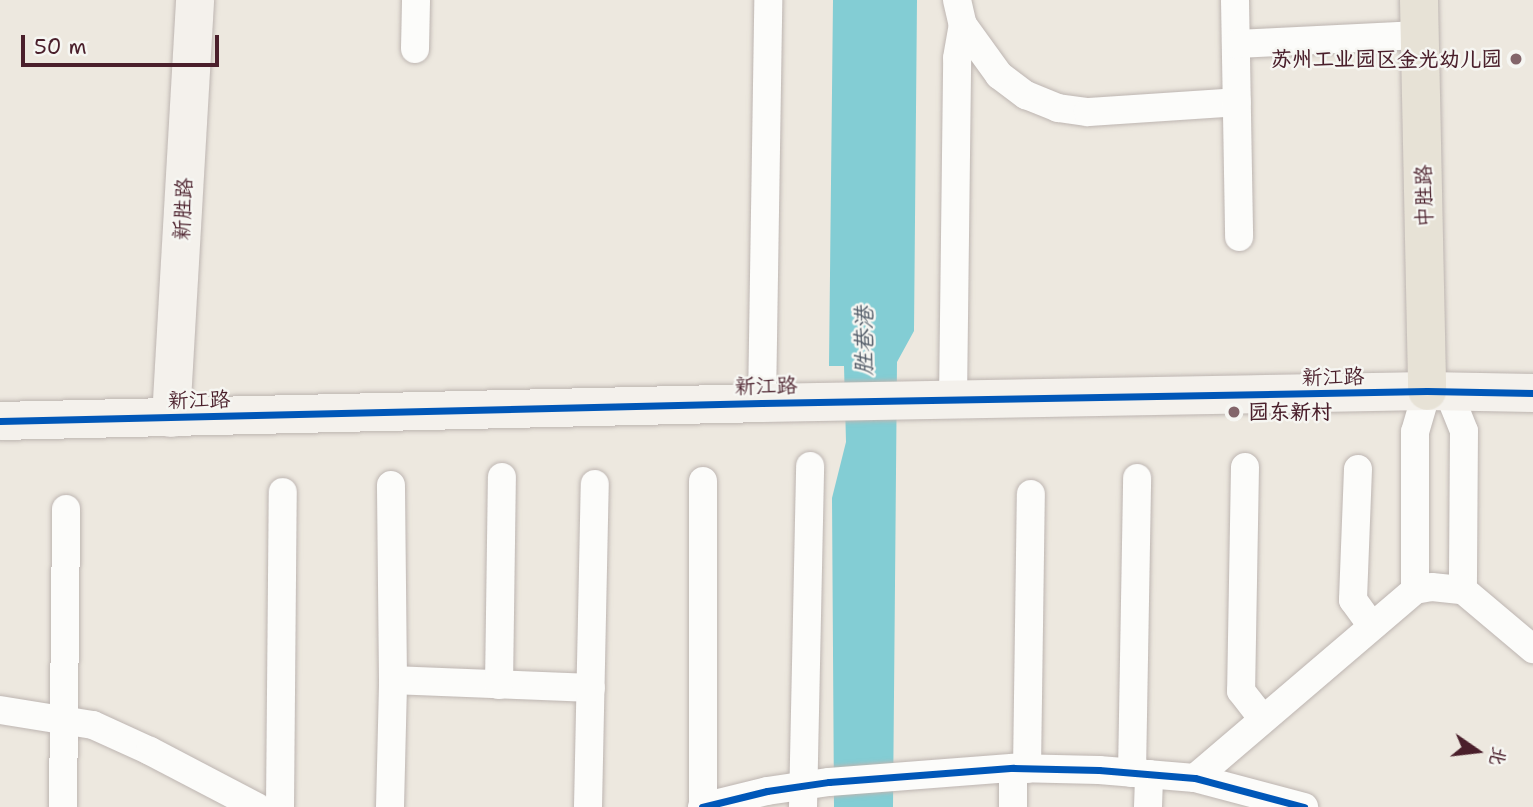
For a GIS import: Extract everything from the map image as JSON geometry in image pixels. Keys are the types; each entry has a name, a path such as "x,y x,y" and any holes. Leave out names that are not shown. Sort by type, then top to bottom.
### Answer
{"main road":[{"name":"中胜路","path":"1438,391 1444,0"},
{"name":"中胜路","path":"1420,18 1438,391"}],"street":[{"name":"新胜路","path":"171,418 195,0"},
{"path":"415,48 416,0"},
{"path":"762,403 768,0"},
{"path":"1235,0 1239,237"},
{"path":"960,13 999,75 1026,95 1058,108 1088,112 1237,102"},
{"path":"953,401 957,58 960,13"},
{"path":"1236,44 1420,18"},
{"name":"新江路","path":"0,421 762,403 1438,391 1533,393"},
{"path":"1415,590 1415,432 1438,391 1464,431 1463,590"},
{"path":"810,466 812,792"},
{"path":"1245,467 1241,691 1263,719"},
{"path":"1358,469 1353,600 1372,626"},
{"path":"499,685 502,477"},
{"path":"1137,478 1141,774 1148,807"},
{"path":"704,481 702,807 767,791 812,792 903,776 1020,769 1195,778 1241,798 1293,805"},
{"path":"587,807 595,484"},
{"path":"390,807 393,680 391,485"},
{"path":"280,807 283,492"},
{"path":"1013,807 1020,769 1031,494"},
{"path":"63,807 66,509"},
{"path":"1195,778 1415,590 1433,587 1463,590 1533,649"},
{"path":"393,680 591,688"},
{"path":"0,710 93,725 150,751 257,807"}],"water":[{"name":"胜巷港","path":"833,0 917,0 914,331 897,362 893,807 834,807 832,498 846,442 844,366 829,366"}],"cycle path":[{"path":"0,421 762,403 1427,391 1533,393"},
{"path":"702,807 767,791 829,782 1013,768 1099,770 1195,778 1304,807"}],"place":[{"name":"苏州工业园区金光幼儿园","path":"1516,59"},
{"name":"园东新村","path":"1234,412"}]}
